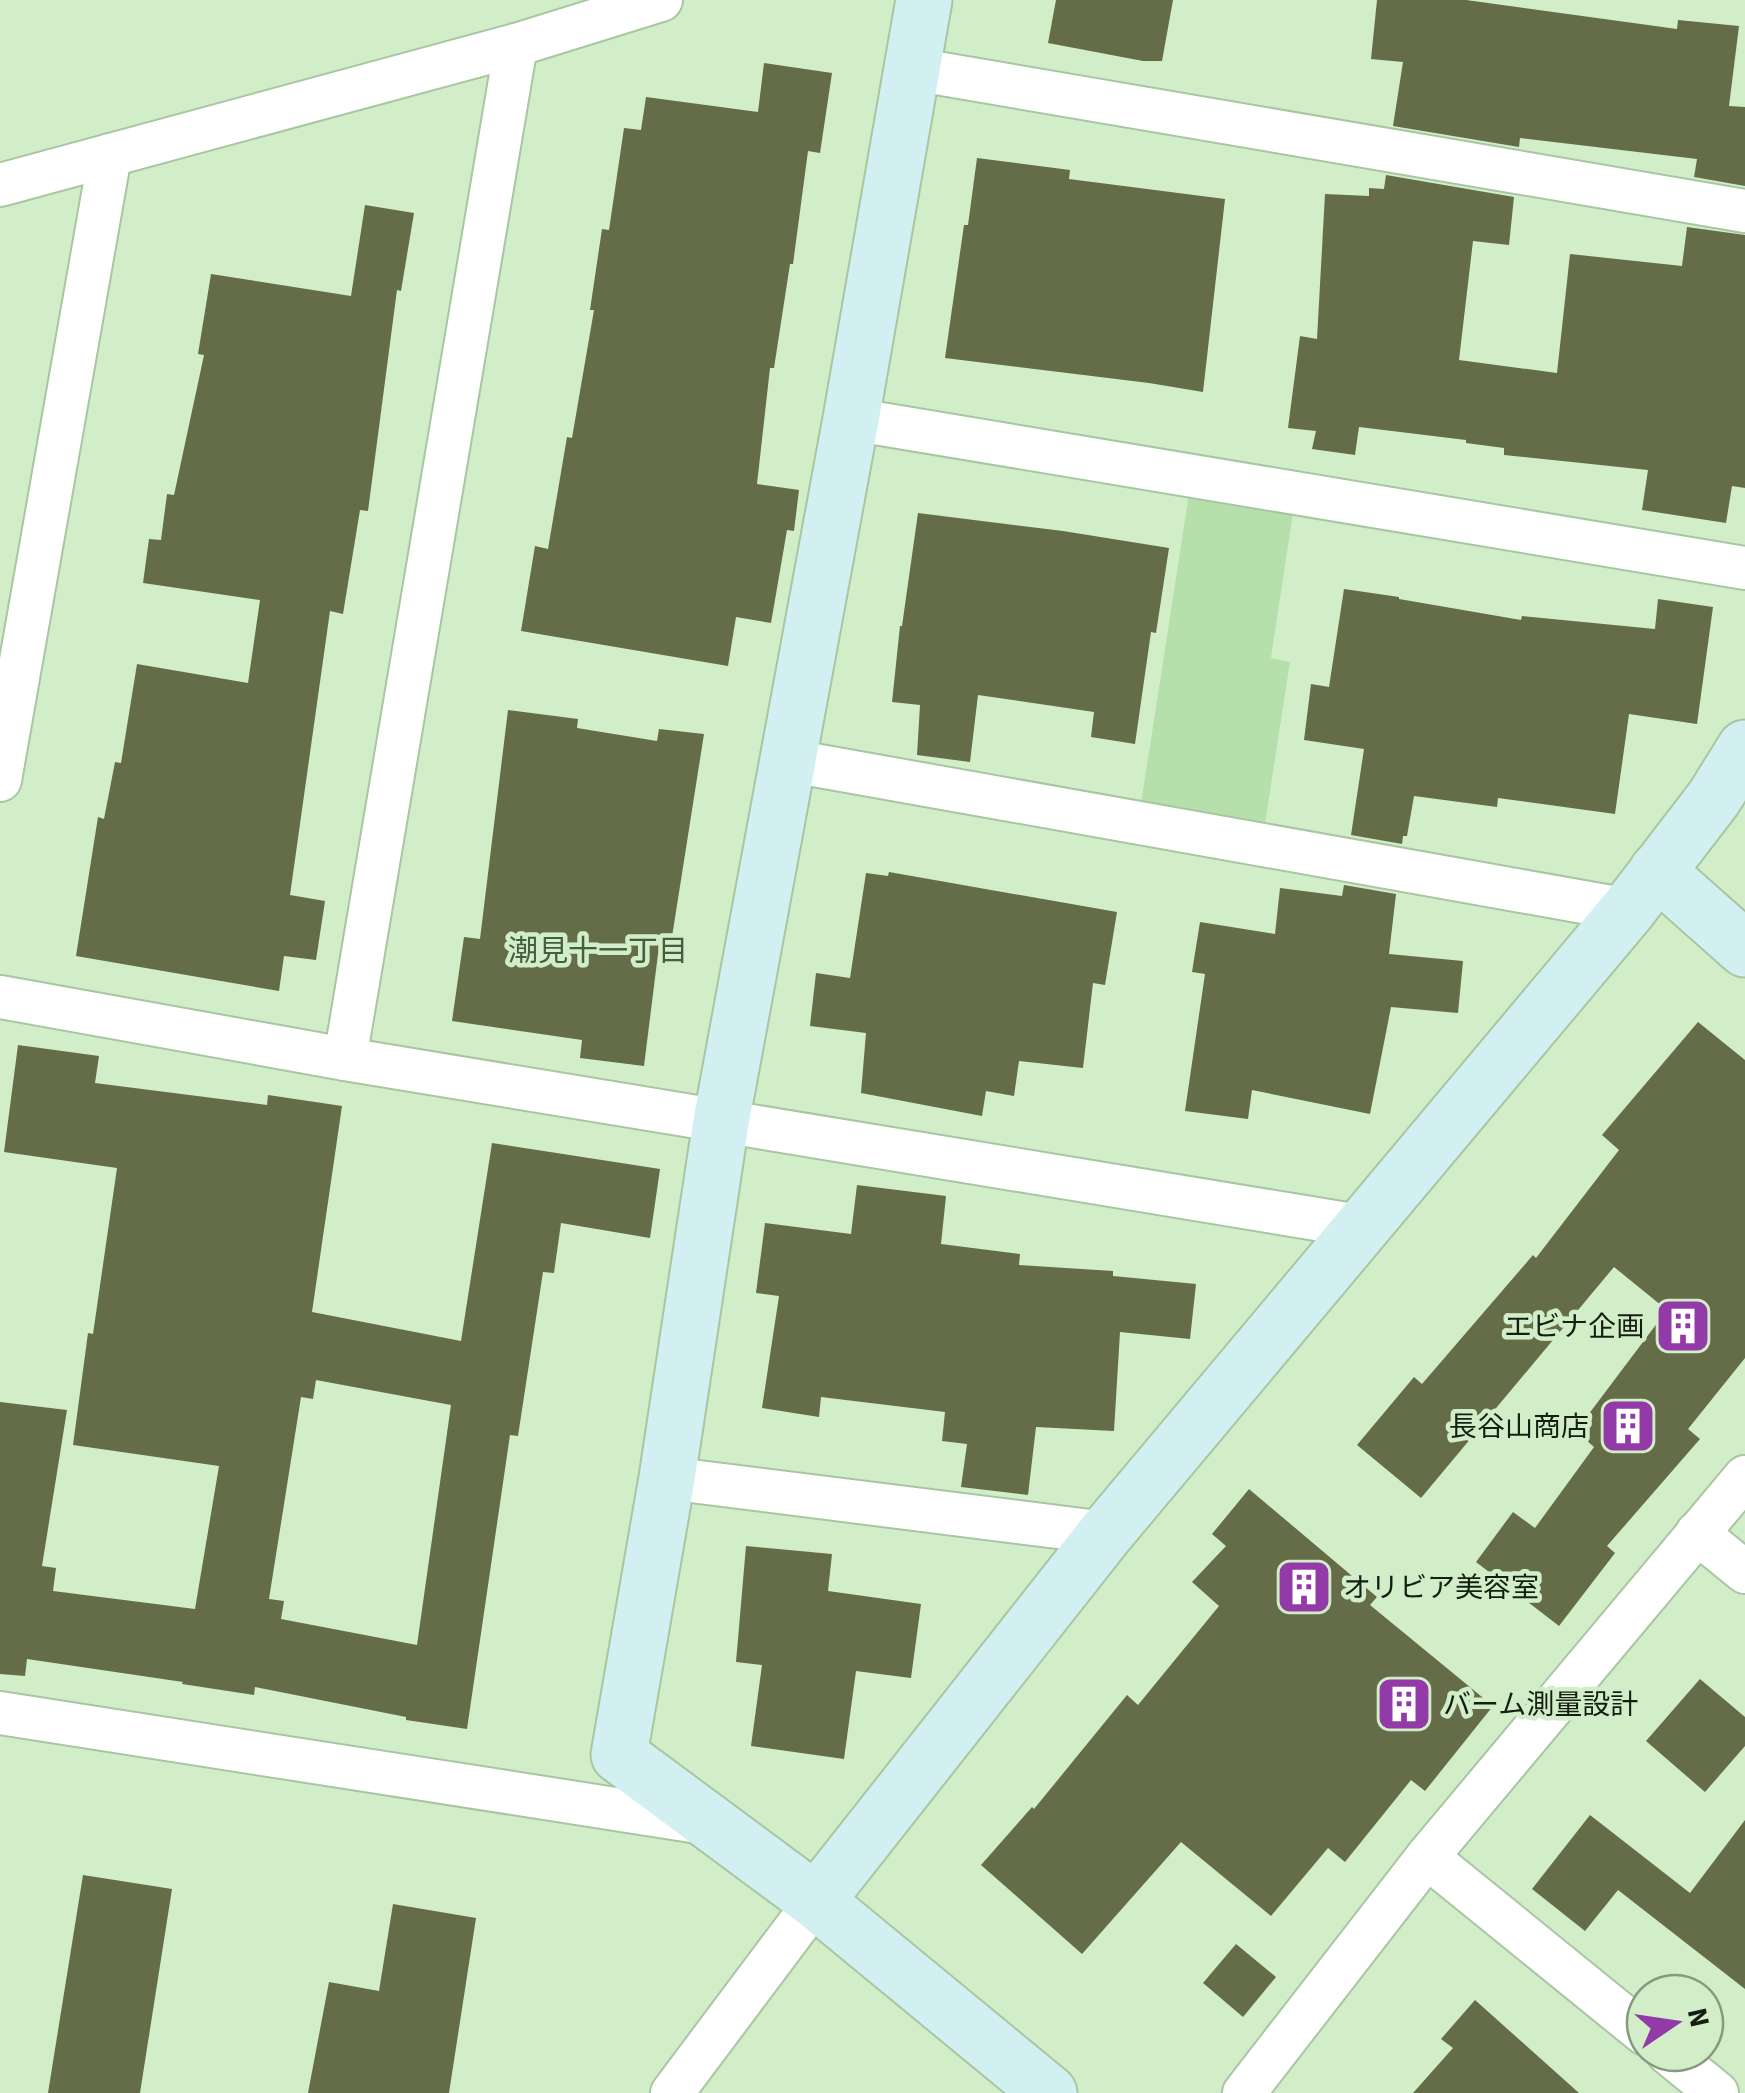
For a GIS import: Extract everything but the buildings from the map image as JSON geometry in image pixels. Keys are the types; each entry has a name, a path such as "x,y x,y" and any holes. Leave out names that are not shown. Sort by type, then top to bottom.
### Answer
{"street":[{"path":"0,186 516,45 660,0"},
{"path":"924,0 721,1122 620,1755 816,1901 1049,2093"},
{"path":"345,1059 516,45"},
{"path":"913,69 1745,211"},
{"path":"0,780 110,156"},
{"path":"851,419 1745,568"},
{"path":"672,2093 816,1901 1106,1533 1643,891 1714,798 1745,748"},
{"path":"786,760 1262,843 1643,891 1745,949"},
{"path":"0,997 345,1059 1365,1227"},
{"path":"1244,2093 1427,1857 1745,1477"},
{"path":"667,1478 1106,1533"},
{"path":"1697,1533 1745,1572"},
{"path":"0,1713 712,1824"},
{"path":"1427,1857 1625,2018"},
{"path":"1692,2073 1717,2093"}],"green space":[{"path":"1192,475 1296,493 1271,658 1290,662 1262,843 1138,823"}],"place":[{"name":"エビナ企画","path":"1683,1326"},
{"name":"長谷山商店","path":"1628,1426"},
{"name":"オリビア美容室","path":"1304,1587"},
{"name":"バーム測量設計","path":"1404,1704"}],"district":[{"name":"潮見十一丁目","path":"598,951"}]}
